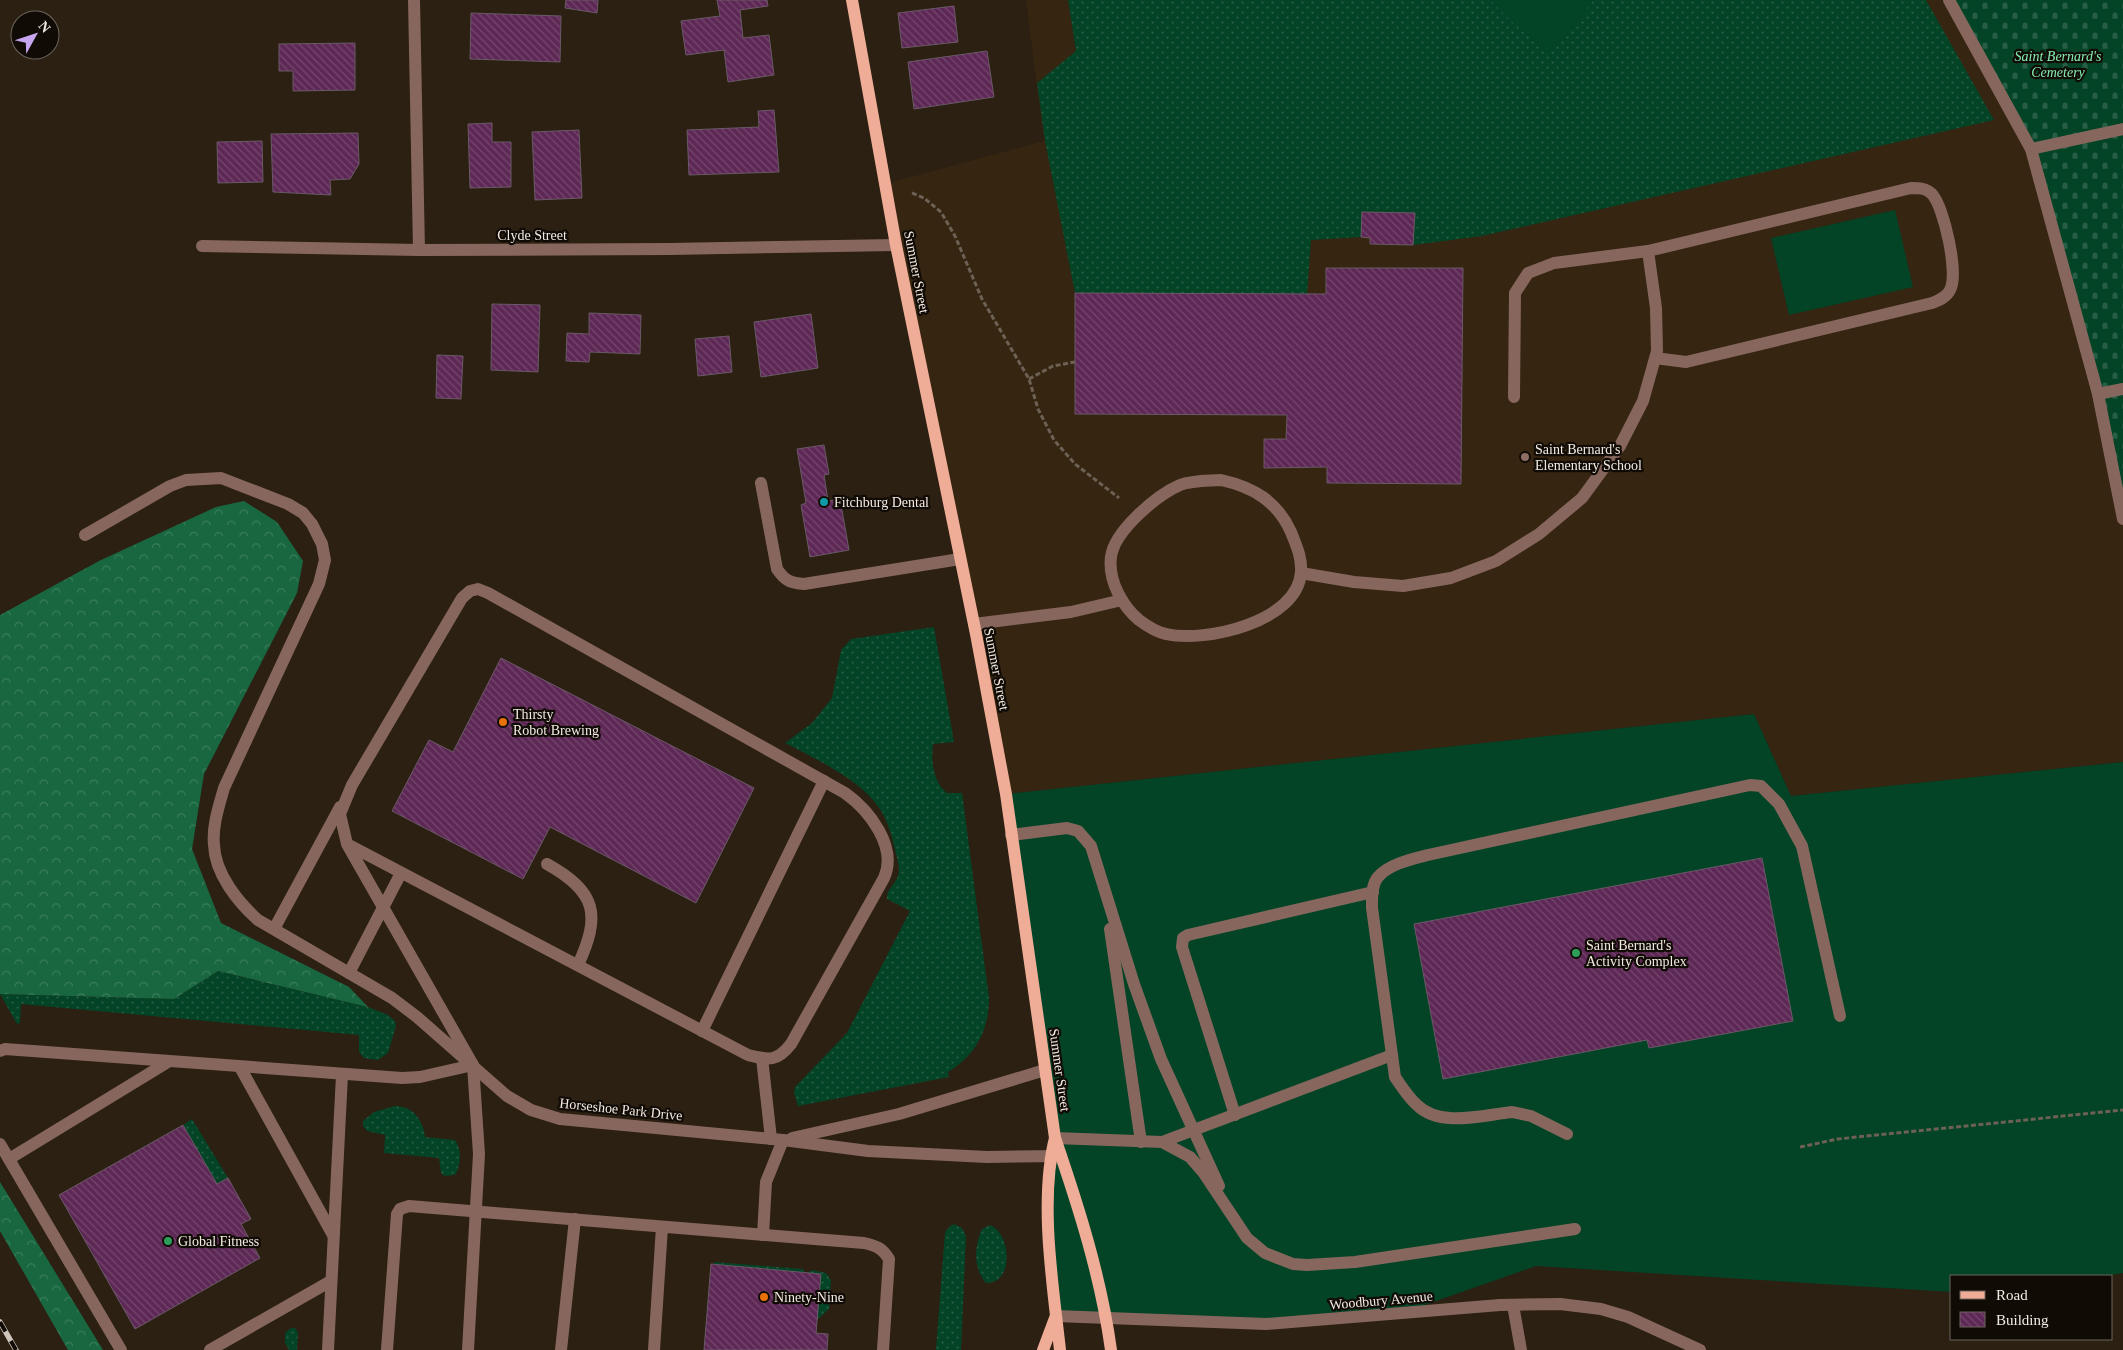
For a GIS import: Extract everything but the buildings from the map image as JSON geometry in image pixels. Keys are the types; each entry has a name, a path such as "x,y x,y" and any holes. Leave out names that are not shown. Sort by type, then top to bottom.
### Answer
{"main road":[{"name":"Summer Street","path":"852,0 896,245 974,624 1006,794 1056,1156 1085,1227 1107,1318 1111,1350"},
{"path":"1056,1156 1049,1173 1048,1233 1060,1350"},
{"path":"1043,1350 1056,1316"}],"street":[{"path":"414,0 419,250"},
{"path":"1950,0 2031,149 2098,394 2123,519"},
{"path":"2031,149 2123,129"},
{"path":"1514,397 1515,293 1528,273 1554,263 1648,251 1911,188 1923,188 1932,193 1940,204 1954,268 1954,280 1950,292 1942,298 1932,303 1686,362 1655,358"},
{"name":"Clyde Street","path":"202,246 419,250 660,249 896,245"},
{"path":"1301,573 1354,582 1403,586 1451,578 1496,561 1539,534 1582,498 1620,446 1643,401 1657,352 1656,308 1648,251"},
{"path":"2098,394 2123,389"},
{"name":"Horseshoe Park Drive","path":"85,535 170,486 186,480 206,478 221,478 288,504 303,513 312,524 322,544 325,560 319,584 224,788 216,819 214,837 218,865 244,908 258,920 392,998 417,1016 507,1096 532,1110 560,1119 776,1139 868,1151 988,1157 1056,1156"},
{"path":"1221,480 1243,485 1260,494 1276,508 1287,525 1300,554 1301,573 1296,589 1284,604 1266,618 1247,626 1197,636 1164,634 1150,628 1134,616 1122,600 1112,576 1111,556 1119,538 1140,514 1165,494 1182,485 1221,480"},
{"path":"761,483 777,570 791,583 804,584 960,560"},
{"path":"274,929 352,786 462,598 478,589 824,781 860,804 874,821 887,855 887,870 791,1044 783,1054 776,1058 762,1058 748,1055 347,844"},
{"path":"974,624 1071,612 1122,600"},
{"path":"702,1031 824,781"},
{"path":"1567,1134 1521,1113 1450,1118 1433,1115 1418,1106 1395,1077 1372,908 1373,892 1377,878 1388,870 1408,860 1428,855 1750,785 1761,786 1779,804 1802,846 1840,1016"},
{"path":"352,786 340,814 347,844 473,1065 479,1154 468,1350"},
{"path":"1011,835 1067,828 1078,832 1091,846 1134,984 1161,1059 1238,1227"},
{"path":"547,864 575,882 591,909 592,925 588,942 578,966"},
{"path":"349,973 402,873"},
{"path":"1105,892 1141,1142"},
{"path":"1235,1115 1182,946 1183,938 1188,935 1373,892"},
{"path":"0,1051 5,1049 402,1078 420,1077 473,1065"},
{"path":"1055,1138 1162,1142 1392,1055"},
{"path":"762,1058 776,1139 766,1182 763,1235"},
{"path":"9,1159 168,1062"},
{"path":"240,1067 334,1236"},
{"path":"776,1139 899,1114 1045,1070"},
{"path":"328,1350 342,1075"},
{"path":"1162,1142 1190,1157 1215,1189 1238,1227 1247,1238 1265,1253 1293,1264 1355,1262 1575,1230"},
{"path":"0,1144 121,1350"},
{"path":"386,1350 397,1214 400,1209 409,1206 864,1243 878,1246 889,1259 882,1350"},
{"path":"561,1350 575,1219"},
{"path":"654,1350 662,1227"},
{"path":"210,1350 331,1281"},
{"name":"Woodbury Avenue","path":"1056,1316 1266,1324 1513,1305 1560,1304 1601,1310 1628,1317 1700,1350"},
{"path":"1513,1305 1521,1350"}],"path":[{"path":"885,184 924,198 941,212 955,236 982,299 1029,379 1038,410 1054,440 1075,464 1140,514"},
{"path":"1029,379 1053,366 1075,362"},
{"path":"1800,1147 1838,1139 2123,1110"}],"shaded area":[{"name":"Saint Bernard's Elementary School","path":"1026,0 1949,0 2031,149 2123,519 2123,762 1791,796 1754,714 1006,794 885,184 1044,141"}],"green space":[{"path":"1068,0 1926,0 1994,120 1482,236 1413,245 1415,213 1363,212 1361,237 1311,240 1307,294 1075,293 1045,141 1037,83 1076,51"},
{"path":"1490,0 1594,0 1552,52 1513,23"},
{"name":"Saint Bernard's Cemetery","path":"1949,0 2123,0 2123,519 2031,149"},
{"path":"1895,210 1913,287 1789,315 1771,238"},
{"path":"244,501 277,522 303,561 297,593 204,774 192,849 221,923 349,987 368,1007 218,971 174,999 0,994 0,615 99,561 216,507"},
{"path":"934,627 954,742 933,744 932,757 934,771 942,788 947,793 962,793 989,998 987,1021 973,1050 948,1072 949,1077 798,1106 794,1093 795,1087 847,1033 910,911 887,899 888,892 897,879 899,869 890,831 885,818 872,798 837,771 785,743 812,723 832,698 841,650 851,639"},
{"name":"Saint Bernard's Activity Complex","path":"1754,714 1791,796 2123,762 2123,1273 2112,1275 1950,1275 1950,1292 1536,1266 1399,1314 1266,1324 1056,1316 1048,1233 1055,1138 1006,794"},
{"path":"218,971 368,1007 388,1015 395,1021 396,1026 388,1053 378,1060 364,1058 359,1052 359,1035 21,1004 20,1023 17,1024 0,994 174,999"},
{"path":"395,1106 407,1108 416,1115 422,1125 425,1137 455,1140 459,1148 460,1158 459,1167 455,1175 445,1176 441,1173 439,1158 384,1153 385,1135 367,1131 363,1126 363,1121 374,1112"},
{"path":"192,1119 228,1178 217,1184 183,1125"},
{"path":"0,1182 103,1350 68,1350 0,1231"},
{"path":"954,1224 962,1228 966,1236 961,1350 936,1350 945,1232"},
{"path":"990,1225 1003,1238 1007,1258 1002,1276 995,1281 986,1283 979,1271 976,1250 982,1229"},
{"path":"714,1262 803,1269 805,1273 714,1265"},
{"path":"812,1270 826,1273 831,1280 829,1309 817,1320 821,1274 808,1273"},
{"path":"291,1328 295,1328 298,1333 297,1350 289,1350 285,1343 285,1333"}],"railway":[{"path":"0,1322 16,1350"}],"place":[{"name":"Saint Bernard's Elementary School","path":"1525,457"},
{"name":"Fitchburg Dental","path":"824,502"},
{"name":"Thirsty Robot Brewing","path":"503,722"},
{"name":"Saint Bernard's Activity Complex","path":"1576,953"},
{"name":"Global Fitness","path":"168,1241"},
{"name":"Ninety-Nine","path":"764,1297"}]}
